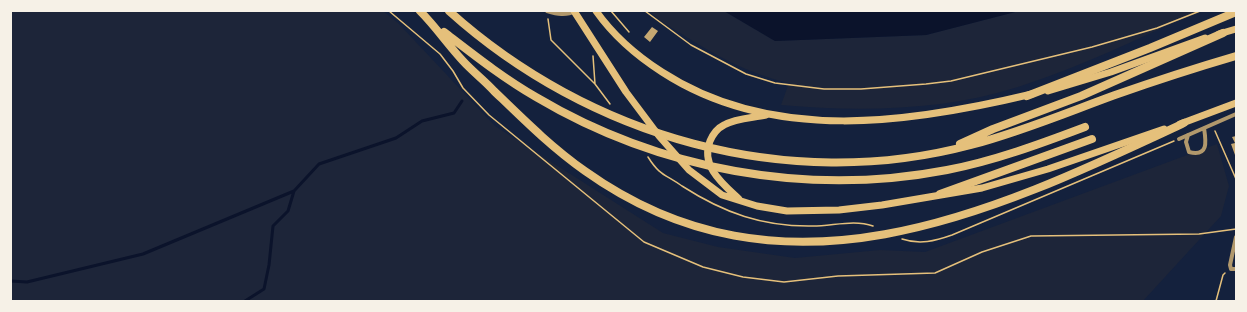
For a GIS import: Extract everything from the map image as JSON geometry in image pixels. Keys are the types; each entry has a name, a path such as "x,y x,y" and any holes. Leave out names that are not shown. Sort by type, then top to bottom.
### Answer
{"highway":[{"path":"420,11 433,24 463,61 523,119 586,172 615,191 655,212 706,230 767,242 822,243 881,236 969,213 1019,195 1094,164 1184,123"},
{"path":"449,11 502,54 568,95 638,127 713,149 764,158 801,161 868,162 945,152 996,138 1166,78 1236,56"},
{"path":"1027,96 1150,48 1236,12"},
{"path":"433,24 491,68 522,89 584,123 658,152 735,171 782,178 818,180 896,177 948,170 1001,157 1085,127"},
{"path":"945,152 992,129 1064,103 1223,33"},
{"path":"940,194 1092,139"}],"main road":[{"path":"574,11 590,39 636,106 689,170 722,195 742,202 774,209 818,211 882,205 982,188 1030,175 1184,123 1236,103"},
{"path":"596,11 612,31 638,54 672,78 713,98 743,108 770,114 826,121 889,120 952,112 1027,96 1070,86 1194,41 1236,29"},
{"path":"742,202 719,180 712,170 708,160 709,146 714,133 723,125 734,120 770,114"}],"street":[{"path":"547,13 562,15 574,11"},
{"path":"1179,139 1236,114"},
{"path":"1188,135 1186,142 1189,152 1201,152 1205,149 1206,144 1204,128"},
{"path":"1236,237 1230,265 1231,269 1236,269"}],"path":[{"path":"611,11 629,32"},
{"path":"645,11 711,56 761,80 788,86 824,89 861,89 926,84 984,74 1125,38 1157,28 1200,11"},
{"path":"547,13 551,40 594,84 590,39"},
{"path":"1217,134 1236,178"},
{"path":"1236,199 1236,223"},
{"path":"1216,301 1223,275 1231,269"}],"shaded area":[{"path":"11,11 383,11 398,23 495,126 663,233 718,247 795,258 880,250 925,252 1217,144 1229,186 1221,216 1143,301 11,301"},
{"path":"650,11 724,11 775,41 926,35 1019,11 1199,11 1087,61 1018,87 989,95 960,101 901,108 841,109 781,105 789,83 732,63 664,23"},
{"path":"724,11 1019,11 926,35 775,41"}],"building":[{"path":"652,27 658,31 650,42 644,37"},
{"path":"1236,136 1235,155 1231,144 1235,143 1232,137"}],"waterway":[{"path":"11,281 27,282 143,254 294,191 319,164 396,138 422,121 454,113 462,101"},
{"path":"245,301 264,289 269,265 273,226 288,211 294,191"}]}
